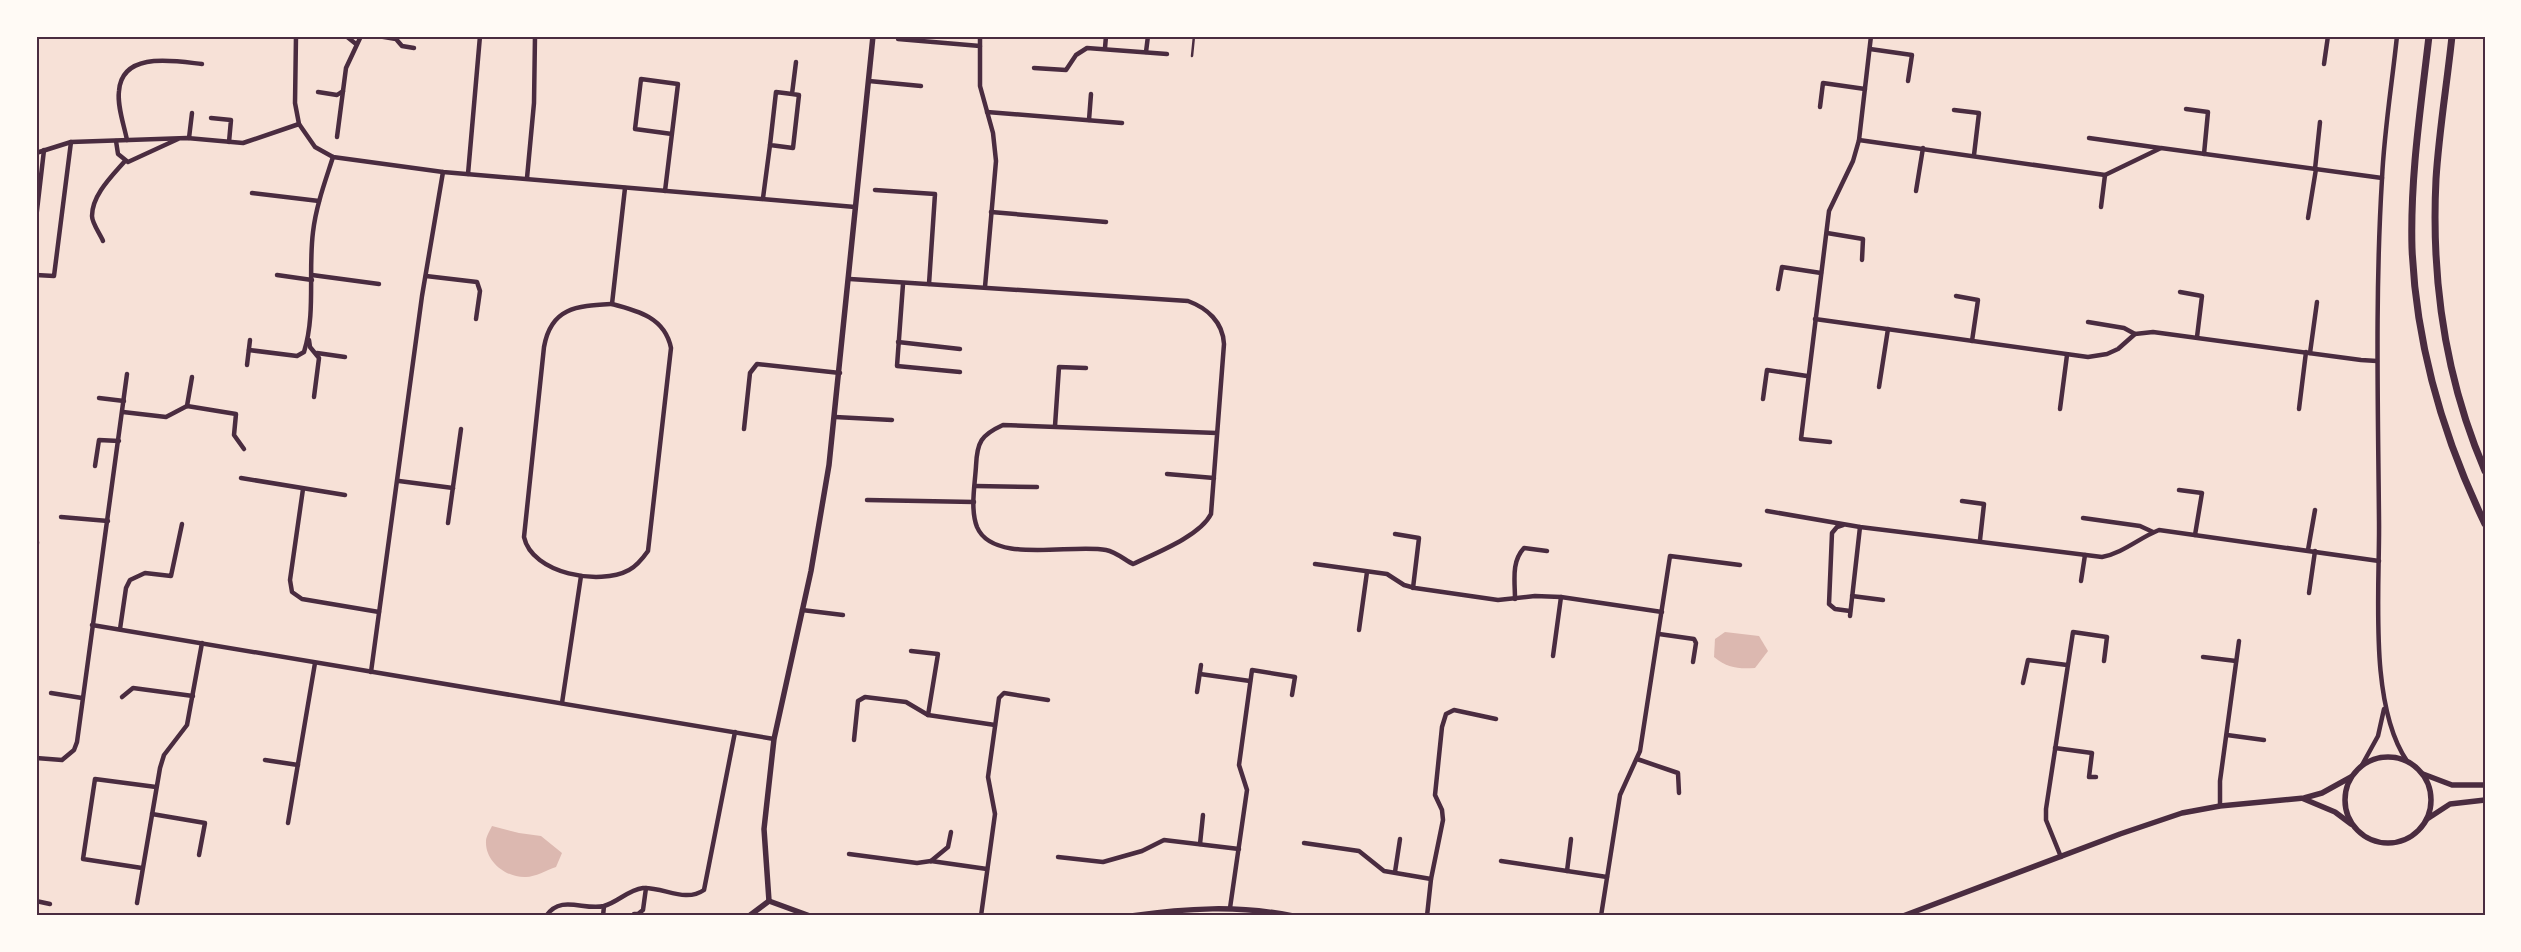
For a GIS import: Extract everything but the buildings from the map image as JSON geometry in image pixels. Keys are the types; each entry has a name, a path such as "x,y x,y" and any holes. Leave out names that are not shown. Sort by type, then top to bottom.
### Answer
{"main road":[{"path":"2429,36 2414,186 2412,248 2418,310 2426,363 2442,419 2461,474 2485,524"},
{"path":"2452,36 2436,178 2436,265 2441,318 2453,379 2469,431 2485,471"}],"street":[{"path":"296,36 295,103 299,124 315,147 333,157 443,172 855,207"},
{"path":"346,36 356,44"},
{"path":"337,137 346,68 361,36"},
{"path":"378,36 396,39 402,46 414,48"},
{"path":"468,174 480,36"},
{"path":"527,178 534,103 535,36"},
{"path":"768,901 764,829 774,739 821,518 840,373 873,36"},
{"path":"980,36 980,86 995,154 985,287"},
{"path":"1105,48 1106,36"},
{"path":"1146,52 1148,36"},
{"path":"1830,442 1801,439 1807,376 1829,211 1853,161 1859,140 1871,36"},
{"path":"2324,64 2328,36"},
{"path":"2304,798 2335,812 2370,839 2387,842 2407,838 2417,831 2425,820 2431,799 2426,781 2421,773 2407,761 2395,742 2385,708 2379,629 2377,360 2382,178 2397,36"},
{"path":"898,39 980,46"},
{"path":"1034,68 1066,70 1080,51 1087,48 1167,54"},
{"path":"1870,49 1912,55 1908,81"},
{"path":"127,140 118,92 121,80 132,65 170,60 202,64"},
{"path":"792,94 796,62"},
{"path":"665,191 672,134 678,84 641,79 635,129 672,134"},
{"path":"869,80 921,86"},
{"path":"1820,107 1823,83 1865,89"},
{"path":"318,92 337,94 343,90"},
{"path":"763,198 776,92 799,95 793,148 770,145"},
{"path":"1089,120 1091,94"},
{"path":"2186,108 2208,112 2204,154"},
{"path":"1954,110 1980,113 1974,155"},
{"path":"987,112 1122,123"},
{"path":"189,138 192,113"},
{"path":"211,118 231,120 229,142"},
{"path":"2308,218 2316,169 2320,122"},
{"path":"36,153 71,142 179,138 229,142 256,141 299,124"},
{"path":"116,141 118,154 125,161 132,162 179,138"},
{"path":"2089,138 2382,178"},
{"path":"1859,140 2105,175 2162,148"},
{"path":"36,275 54,276 71,142"},
{"path":"1916,191 1923,148"},
{"path":"36,219 44,150"},
{"path":"314,397 319,358 317,353 310,347 309,335 313,233 319,201 333,157"},
{"path":"103,241 92,217 95,201 104,186 125,161"},
{"path":"371,672 426,276 443,172"},
{"path":"2101,207 2105,175"},
{"path":"612,304 625,188"},
{"path":"875,190 935,194 929,284"},
{"path":"252,193 319,201"},
{"path":"991,212 1106,222"},
{"path":"1827,233 1864,239 1862,260"},
{"path":"1778,289 1782,267 1821,273"},
{"path":"277,275 379,284"},
{"path":"426,276 477,282 480,291 476,319"},
{"path":"850,279 903,284 985,287 1188,301 1210,314 1217,321 1224,337 1214,478 1211,514 1208,520 1191,534 1134,564 1106,550 1012,548 993,545 982,535 977,527 974,502 976,454 981,440 987,432 1002,425 1217,433"},
{"path":"903,284 897,366 960,372"},
{"path":"2180,292 2202,296 2197,337"},
{"path":"1956,296 1978,300 1972,341"},
{"path":"2299,410 2317,302"},
{"path":"612,304 647,315 662,326 670,339 671,348 654,502 648,551 639,562 622,573 581,576 565,572 541,561 531,553 524,537 544,348 551,325 565,312 585,306 612,304"},
{"path":"1815,320 2088,357 2107,354 2118,349 2135,334"},
{"path":"2088,322 2124,328 2135,334 2153,332 2308,353 2377,360"},
{"path":"1879,387 1888,329"},
{"path":"249,350 300,355 304,352 309,335"},
{"path":"247,366 250,340"},
{"path":"898,342 960,349"},
{"path":"317,353 345,357"},
{"path":"2060,409 2067,355"},
{"path":"744,429 750,373 753,366 757,364 840,373"},
{"path":"1055,426 1059,367 1086,368"},
{"path":"1763,399 1767,370 1807,376"},
{"path":"36,758 62,760 74,750 108,521 127,374"},
{"path":"187,406 192,377"},
{"path":"99,398 124,401"},
{"path":"123,412 166,416 187,406 236,414 234,435 244,449"},
{"path":"835,417 892,420"},
{"path":"448,523 461,429"},
{"path":"95,466 100,440 119,441"},
{"path":"1167,474 1214,478"},
{"path":"241,478 345,495"},
{"path":"399,481 453,488"},
{"path":"975,486 1037,487"},
{"path":"303,489 290,580 292,592 302,599 379,612"},
{"path":"2179,490 2202,494 2195,535"},
{"path":"867,500 974,502"},
{"path":"1962,501 1984,504 1980,540"},
{"path":"2308,550 2315,510"},
{"path":"1767,512 1860,527 1980,540 2102,557 2112,555 2154,532 2168,530 2379,561"},
{"path":"61,518 108,521"},
{"path":"2083,518 2140,526 2154,532"},
{"path":"120,629 126,588 130,580 145,573 172,576 182,524"},
{"path":"1844,524 1836,527 1832,533 1829,604 1835,609 1850,614 1860,527"},
{"path":"1395,534 1419,538 1413,588"},
{"path":"36,552 37,542"},
{"path":"1515,599 1514,567 1518,554 1524,548 1547,551"},
{"path":"2309,593 2315,551"},
{"path":"2081,581 2085,555"},
{"path":"1601,916 1620,795 1640,751 1670,556 1740,565"},
{"path":"1315,564 1389,574 1404,585 1413,588 1498,600 1561,597 1662,612"},
{"path":"1359,630 1367,572"},
{"path":"562,703 581,576"},
{"path":"1852,596 1883,600"},
{"path":"1553,656 1561,597"},
{"path":"802,610 843,615"},
{"path":"92,625 315,664 774,739"},
{"path":"2061,858 2046,820 2072,634 2076,631 2107,637 2104,661"},
{"path":"1659,634 1694,639 1696,643 1693,662"},
{"path":"2220,806 2220,781 2228,734 2239,641"},
{"path":"137,903 156,787 164,755 187,725 202,643"},
{"path":"911,651 938,654 928,714"},
{"path":"2203,657 2236,661"},
{"path":"2023,683 2028,660 2067,665"},
{"path":"288,823 315,664"},
{"path":"1197,692 1202,665"},
{"path":"1230,908 1247,790 1239,765 1252,670 1295,677 1292,695"},
{"path":"1200,674 1250,680"},
{"path":"122,697 133,688 193,696"},
{"path":"51,693 82,698"},
{"path":"981,916 995,814 988,782 1001,694 1048,700"},
{"path":"854,740 858,701 865,696 906,702 928,714 995,725"},
{"path":"2353,825 2347,814 2345,801 2347,785 2376,742 2385,708"},
{"path":"1427,916 1431,879 1443,820 1442,810 1435,795 1442,726 1446,714 1454,710 1496,719"},
{"path":"546,916 553,908 563,904 604,906 635,890 646,888 688,896 698,894 704,890 707,884 735,732"},
{"path":"2228,734 2264,740"},
{"path":"2055,748 2092,752 2089,776 2096,777"},
{"path":"2362,765 2384,757 2407,761"},
{"path":"265,760 298,765"},
{"path":"1637,760 1678,773 1679,793"},
{"path":"2421,773 2452,786 2485,785"},
{"path":"1903,916 2061,858 2120,834 2182,814 2220,806 2304,798 2322,793 2351,777"},
{"path":"142,868 83,859 95,779 156,787"},
{"path":"2425,820 2450,804 2485,800"},
{"path":"152,814 205,823 199,855"},
{"path":"1200,844 1203,815"},
{"path":"930,861 948,847 951,832"},
{"path":"1395,872 1400,839"},
{"path":"1566,871 1571,839"},
{"path":"1058,857 1103,862 1142,851 1164,840 1239,849"},
{"path":"1304,843 1359,851 1384,871 1431,879"},
{"path":"849,854 917,864 930,861 987,869"},
{"path":"1501,861 1607,877"},
{"path":"634,914 638,914 643,910 646,888"},
{"path":"748,916 768,901"},
{"path":"768,901 810,916"},
{"path":"36,902 50,904"},
{"path":"603,916 604,906"},
{"path":"1131,916 1188,909 1230,908 1293,916"}],"lane":[{"path":"1192,56 1194,36"}],"shaded area":[{"path":"1725,632 1759,636 1768,651 1755,668 1728,666 1714,657 1715,639"},
{"path":"492,826 541,836 562,853 556,867 530,877 519,877 505,872 493,862 487,849 486,839"}]}
